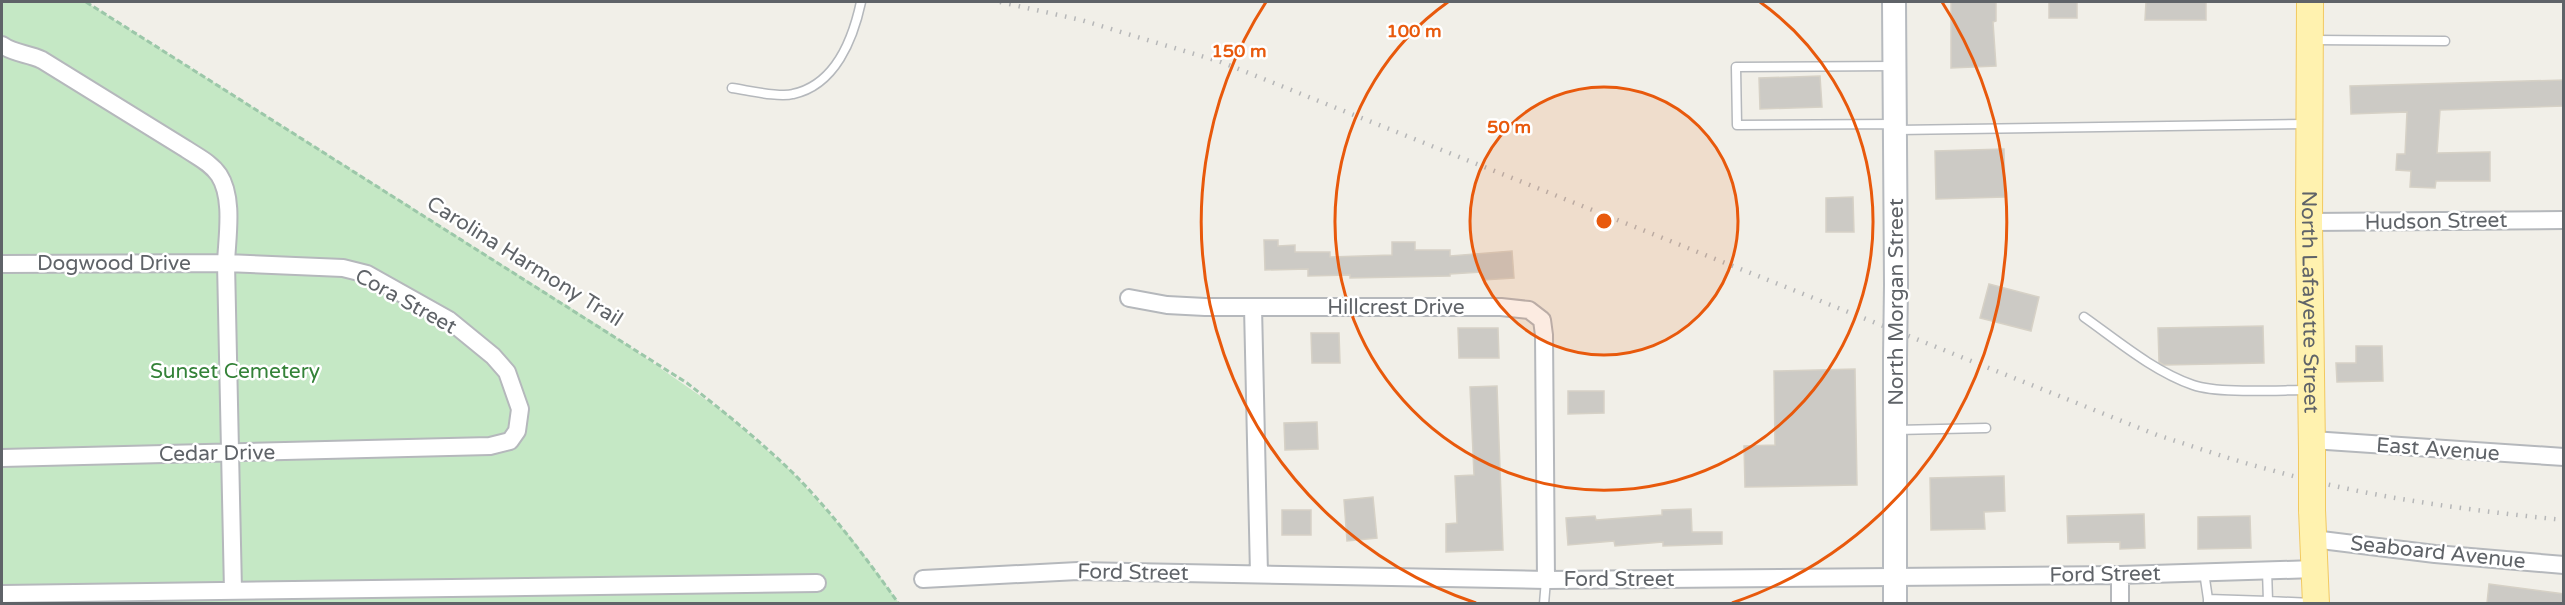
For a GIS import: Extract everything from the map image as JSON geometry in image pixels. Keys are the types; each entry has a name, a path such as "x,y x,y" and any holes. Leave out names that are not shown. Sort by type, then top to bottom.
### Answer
{"main road":[{"name":"North Lafayette Street","path":"2310,2 2309,222 2312,510 2316,603"}],"street":[{"name":"North Morgan Street","path":"1894,2 1895,603"},
{"path":"4,49 31,54 42,60 207,162 222,182 227,202 226,263 233,591"},
{"name":"Hudson Street","path":"2309,222 2564,220"},
{"name":"Dogwood Drive","path":"2,264 226,263"},
{"name":"Cora Street","path":"226,263 356,270 449,320 493,356 507,372 520,409 517,431 510,441 490,446 412,448"},
{"path":"1129,298 1167,304 1253,307 1259,574"},
{"name":"Hillcrest Drive","path":"1253,307 1501,307 1528,310 1542,320 1546,580"},
{"name":"East Avenue","path":"2312,445 2564,457"},
{"name":"Cedar Drive","path":"2,458 412,448"},
{"name":"Seaboard Avenue","path":"2313,539 2435,554 2564,565"},
{"name":"Ford Street","path":"923,579 1078,571 1546,580 2120,575 2315,569"},
{"path":"2120,575 2120,603"},
{"path":"2,594 817,583"}],"lane":[{"path":"732,88 791,95 816,84 845,53 861,2"},
{"path":"2310,40 2445,41"},
{"path":"1895,66 1736,67 1737,125 1896,127 2310,124"},
{"path":"2084,316 2161,371 2194,386 2311,390"},
{"path":"1895,429 1986,428"},
{"path":"2267,570 2269,602"},
{"path":"2204,572 2208,601 2316,603"},
{"path":"1544,603 1546,580"}],"path":[{"name":"Carolina Harmony Trail","path":"86,2 687,383 725,412 792,472 852,539 899,603"}],"green space":[{"name":"Sunset Cemetery","path":"2,2 86,2 601,327 725,413 792,472 852,539 899,603 2,603"}],"building":[{"path":"1951,2 1996,2 1996,21 1993,22 1996,66 1951,68"},
{"path":"2049,2 2077,2 2077,18 2049,18"},
{"path":"2146,2 2206,2 2206,20 2145,20"},
{"path":"1820,76 1822,107 1760,109 1759,78"},
{"path":"2564,80 2564,106 2440,110 2437,153 2490,152 2490,181 2436,181 2435,188 2410,187 2411,171 2396,170 2397,154 2405,154 2407,112 2351,114 2350,86"},
{"path":"2004,149 2005,197 1936,199 1935,151"},
{"path":"1853,197 1854,232 1826,232 1826,198"},
{"path":"1264,240 1278,240 1278,246 1295,245 1295,252 1330,252 1330,257 1392,255 1392,242 1415,242 1415,250 1450,250 1450,256 1512,251 1514,278 1483,280 1482,272 1450,274 1450,276 1350,278 1350,275 1308,276 1308,269 1265,270"},
{"path":"1989,284 2039,297 2031,331 1980,318"},
{"path":"2263,326 2264,363 2164,365 2159,362 2158,328"},
{"path":"1458,328 1498,328 1499,358 1459,358"},
{"path":"1311,333 1339,333 1340,363 1312,363"},
{"path":"2356,346 2382,346 2383,381 2337,382 2336,363 2356,363"},
{"path":"1855,369 1857,485 1745,487 1744,446 1775,445 1774,371"},
{"path":"1497,386 1503,550 1446,552 1446,524 1457,523 1455,476 1474,475 1470,387"},
{"path":"1568,391 1604,391 1604,413 1568,414"},
{"path":"1317,422 1318,449 1285,450 1284,423"},
{"path":"2004,476 2005,511 1984,512 1985,529 1931,530 1930,478"},
{"path":"1373,497 1377,538 1347,541 1344,500"},
{"path":"1691,509 1692,532 1722,532 1722,544 1663,546 1663,542 1615,546 1614,541 1568,545 1566,518 1595,516 1596,520 1662,515 1662,510"},
{"path":"1282,510 1311,510 1311,535 1282,535"},
{"path":"2144,514 2145,548 2120,549 2120,542 2068,543 2067,516"},
{"path":"2250,516 2251,548 2198,549 2198,517"},
{"path":"2489,584 2564,594 2564,603 2487,603"}],"railway":[{"path":"1000,2 1081,20 1221,62 2157,435 2256,466 2343,488 2453,507 2564,520"}]}
